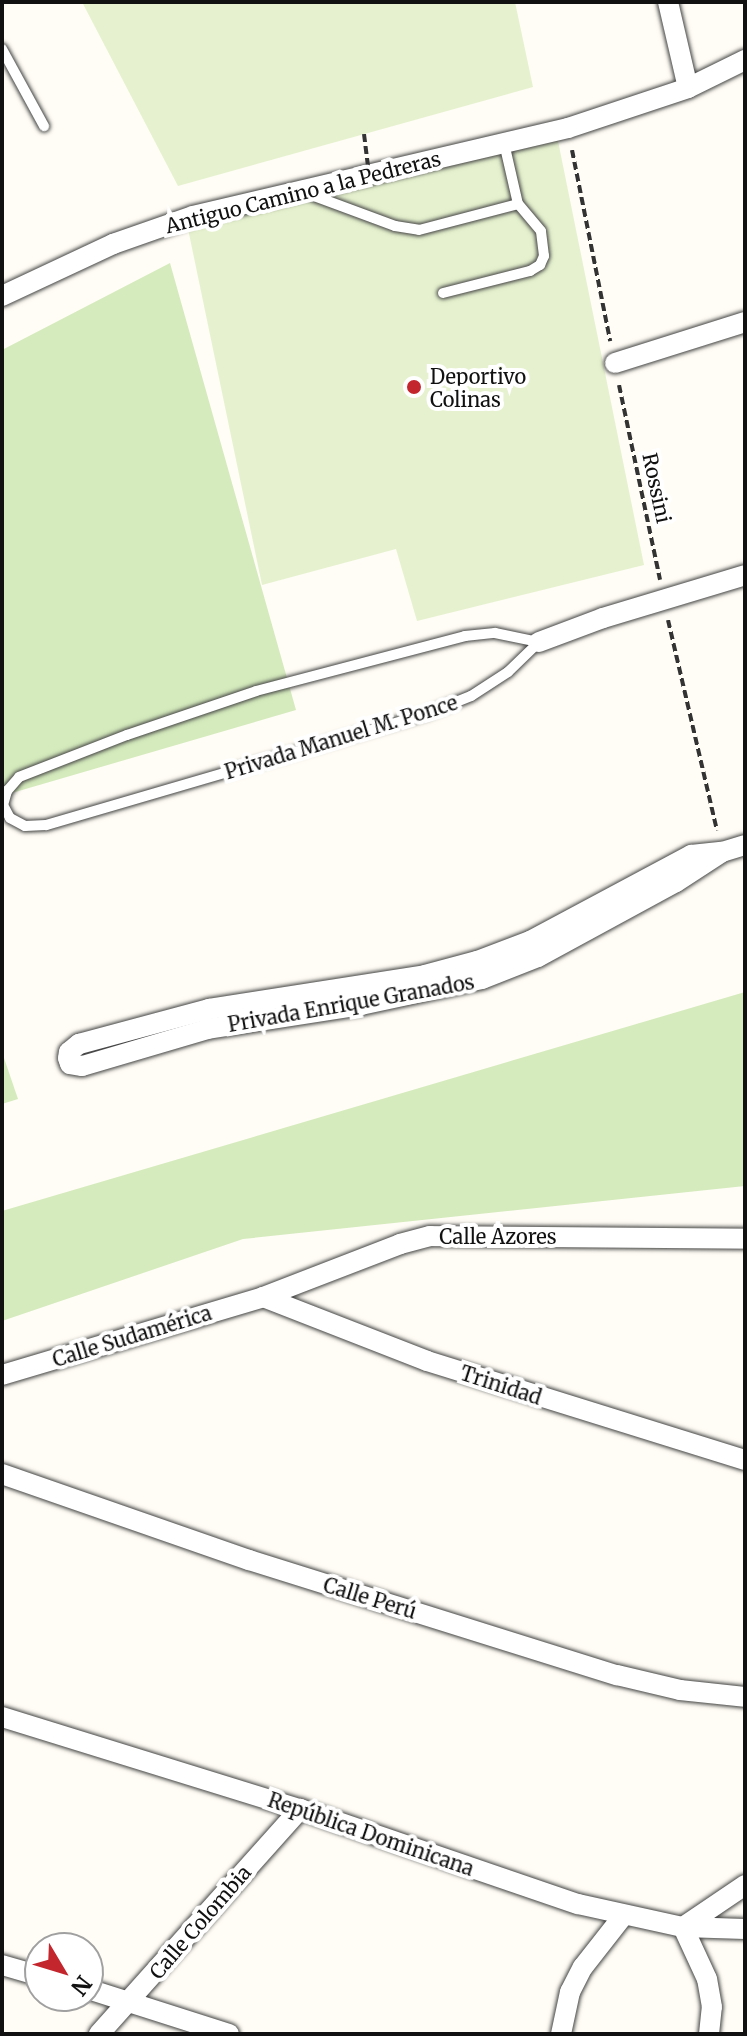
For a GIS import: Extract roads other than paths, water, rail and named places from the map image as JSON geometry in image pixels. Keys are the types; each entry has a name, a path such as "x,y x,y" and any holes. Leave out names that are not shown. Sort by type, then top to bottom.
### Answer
{"street":[{"path":"668,2 688,88"},
{"name":"Antiguo Camino a la Pedreras","path":"2,296 113,244 193,216 568,128 688,88 745,60"},
{"path":"615,363 745,322"},
{"name":"Privada Manuel M. Ponce","path":"539,642 745,575"},
{"path":"722,852 745,845"},
{"name":"Privada Enrique Granados","path":"722,852 676,882 538,957 482,979 361,1005 208,1029 82,1066 70,1064 68,1058 69,1052 79,1044 209,1009 425,975 477,961 530,941 691,855 722,852"},
{"name":"Calle Azores","path":"263,1297 430,1236 745,1239"},
{"name":"Calle Sudamérica","path":"2,1375 263,1297"},
{"name":"Trinidad","path":"263,1297 427,1361 745,1460"},
{"name":"Calle Perú","path":"2,1474 249,1560 617,1675 680,1690 745,1697"},
{"name":"República Dominicana","path":"2,1717 300,1809 578,1904 683,1927 745,1929"},
{"name":"Calle Colombia","path":"99,2034 300,1809"},
{"path":"709,2034 712,2007 707,1979 683,1927 745,1885"},
{"path":"561,2034 570,1992 583,1967 623,1916"},
{"path":"2,1965 24,1971"},
{"path":"104,1994 229,2034"}],"lane":[{"path":"2,49 7,71 44,126"},
{"path":"443,293 530,271 540,265 544,256 541,231 518,204 504,143"},
{"path":"300,191 395,226 419,230 518,204"},
{"name":"Privada Manuel M. Ponce","path":"495,633 539,642 508,672 471,696 426,714 46,825 25,826 10,818 3,805 13,784 34,770 256,691 465,636 495,633"}],"place":[{"name":"Deportivo Colinas","path":"414,387"}]}
